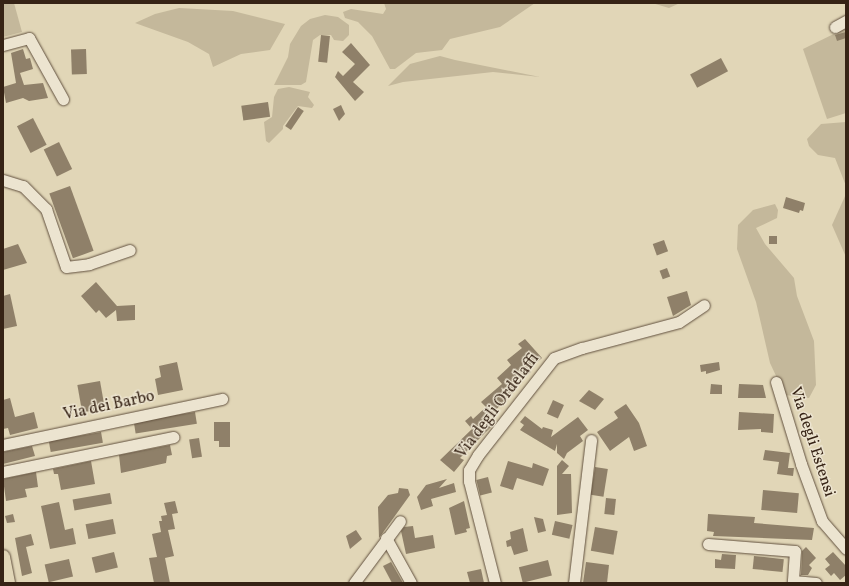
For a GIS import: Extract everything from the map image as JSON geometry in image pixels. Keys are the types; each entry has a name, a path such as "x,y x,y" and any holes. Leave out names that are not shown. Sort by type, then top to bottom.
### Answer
{"main road":[{"path":"3,557 8,583"}],"street":[{"path":"835,27 846,21"},
{"path":"3,45 29,38 63,99"},
{"path":"3,180 23,186 43,206 66,267 89,264 130,250"},
{"name":"Via degli Ordelaffi","path":"495,583 469,481 469,470 478,455 554,358 582,348 679,322 704,305"},
{"name":"Via degli Estensi","path":"776,382 799,460 822,521 846,549"},
{"name":"Via dei Barbo","path":"3,445 222,399"},
{"path":"3,472 173,437"},
{"path":"574,583 591,440"},
{"path":"354,583 400,521"},
{"path":"386,538 411,583"},
{"path":"708,544 795,551 793,582 816,583"}],"shaded area":[{"path":"3,3 14,3 22,32 3,37"},
{"path":"384,3 535,3 500,27 450,39 442,50 416,53 395,69 390,69 372,36 358,22 345,18 343,12 351,9 383,14 386,9"},
{"path":"652,3 680,3 669,8"},
{"path":"179,8 233,11 285,24 270,50 241,54 213,67 209,54 188,42 135,23 155,14"},
{"path":"325,15 338,17 349,25 349,35 343,41 334,40 331,35 320,35 313,40 306,82 301,85 274,85 288,57 290,44 301,26 310,19"},
{"path":"846,28 846,113 827,119 803,49"},
{"path":"440,56 540,77 493,72 403,82 388,86 410,64"},
{"path":"289,87 310,92 308,97 314,105 312,108 298,106 283,126 283,129 269,143 266,141 264,122 272,117 274,97 278,89"},
{"path":"846,122 846,186 835,158 818,155 809,146 807,139 821,124"},
{"path":"846,194 846,257 832,225"},
{"path":"775,204 778,210 777,218 756,228 765,244 794,278 797,296 814,341 816,385 809,398 785,395 770,363 756,302 737,249 738,225 753,210"}],"building":[{"path":"846,32 846,38 837,41 835,35"},
{"path":"321,35 330,36 327,63 318,62"},
{"path":"351,43 370,65 353,82 364,92 355,101 335,77 338,71 343,76 355,64 342,52"},
{"path":"23,49 26,59 30,58 33,69 20,73 24,85 43,83 48,98 29,101 23,98 6,103 3,87 16,83 11,53"},
{"path":"86,49 87,74 72,75 71,50"},
{"path":"721,58 728,71 697,88 690,74"},
{"path":"268,102 270,117 243,121 241,106"},
{"path":"341,105 345,114 339,121 333,109"},
{"path":"298,107 304,111 291,130 285,126"},
{"path":"33,118 47,145 31,153 17,126"},
{"path":"59,142 72,169 57,176 44,149"},
{"path":"70,186 94,251 73,258 49,194"},
{"path":"786,197 805,203 803,211 800,210 799,213 783,208"},
{"path":"769,236 777,236 777,244 769,244"},
{"path":"664,240 668,251 657,255 653,244"},
{"path":"18,244 27,263 3,270 3,249"},
{"path":"667,268 670,276 663,279 660,271"},
{"path":"96,282 117,306 135,305 135,320 117,321 116,310 106,318 99,310 96,313 81,296"},
{"path":"687,291 691,305 673,316 667,297"},
{"path":"10,294 17,326 3,329 3,296"},
{"path":"525,339 542,358 529,369 531,372 516,384 518,387 485,421 491,427 460,458 464,460 454,472 440,460 472,429 465,421 471,416 473,419 486,407 481,402 502,384 497,378 511,365 507,360 522,348 518,344"},
{"path":"177,362 183,390 158,395 155,379 161,377 159,366"},
{"path":"719,362 720,370 706,374 706,371 701,372 700,365"},
{"path":"100,381 105,409 82,413 77,385"},
{"path":"711,384 722,385 722,394 710,394"},
{"path":"739,384 763,385 766,398 738,398"},
{"path":"589,390 604,399 595,410 579,401"},
{"path":"10,398 15,417 34,412 38,428 10,435 8,428 3,429 3,400"},
{"path":"553,400 564,405 558,419 547,414"},
{"path":"626,404 639,423 647,446 634,451 629,437 610,451 597,432 618,418 614,412"},
{"path":"195,412 197,424 136,434 134,422"},
{"path":"739,412 774,414 773,433 761,432 761,429 738,430"},
{"path":"525,416 542,429 543,427 553,430 551,437 578,417 588,430 580,436 583,441 567,453 564,459 557,453 557,444 555,451 520,430 524,425 520,422"},
{"path":"214,422 230,422 230,447 219,447 219,441 214,441"},
{"path":"101,432 103,443 51,452 49,441"},
{"path":"199,438 202,457 192,458 189,440"},
{"path":"170,445 172,455 167,456 166,463 121,473 119,455"},
{"path":"32,446 35,456 3,464 3,452"},
{"path":"765,450 790,453 788,468 794,468 793,476 777,474 779,462 763,460"},
{"path":"562,460 569,466 562,474 571,474 572,513 557,515 557,466"},
{"path":"91,461 95,484 61,490 58,474 54,474 53,469"},
{"path":"508,461 532,468 533,463 549,469 543,486 517,478 513,490 500,486"},
{"path":"595,467 608,469 603,497 591,495"},
{"path":"36,472 38,487 25,489 27,497 6,501 3,479"},
{"path":"488,477 492,493 480,495 476,480"},
{"path":"447,479 439,488 454,483 456,492 431,499 433,506 421,510 417,497 426,485"},
{"path":"399,488 408,489 410,495 379,538 378,507 388,495 398,493"},
{"path":"763,490 799,493 797,513 761,510"},
{"path":"110,493 112,504 74,510 73,500"},
{"path":"606,498 616,499 614,515 604,514"},
{"path":"175,501 178,513 172,514 175,529 168,530 174,556 165,558 170,583 154,583 149,558 157,557 152,534 161,532 159,521 162,521 161,516 167,515 164,503"},
{"path":"464,501 470,528 466,529 467,532 455,535 449,508"},
{"path":"59,502 65,530 73,528 76,544 50,549 41,506"},
{"path":"13,514 15,522 7,523 5,516"},
{"path":"708,514 755,517 754,523 814,528 812,540 713,536 714,532 707,531"},
{"path":"534,517 543,519 546,531 538,533"},
{"path":"113,519 116,534 88,539 86,524"},
{"path":"555,521 573,525 569,539 552,535"},
{"path":"413,526 415,538 433,535 435,548 406,554 401,531 404,527"},
{"path":"595,527 618,531 613,555 591,551"},
{"path":"523,528 528,551 514,555 511,546 507,547 506,541 511,539 510,532"},
{"path":"356,530 362,539 350,549 346,536"},
{"path":"31,534 34,545 26,547 32,573 22,576 15,538"},
{"path":"806,547 816,558 809,565 812,568 808,575 801,575 802,551"},
{"path":"114,552 118,568 96,573 92,558"},
{"path":"833,552 846,566 846,575 840,580 834,573 831,576 825,569 830,565 825,559"},
{"path":"722,554 736,555 735,569 715,568 715,559 721,560"},
{"path":"754,556 784,559 782,572 753,569"},
{"path":"69,559 73,577 49,582 45,565"},
{"path":"548,560 552,576 523,583 519,567"},
{"path":"391,562 403,583 392,583 383,566"},
{"path":"586,562 609,565 607,583 583,583"},
{"path":"481,569 484,583 470,583 467,572"}]}
